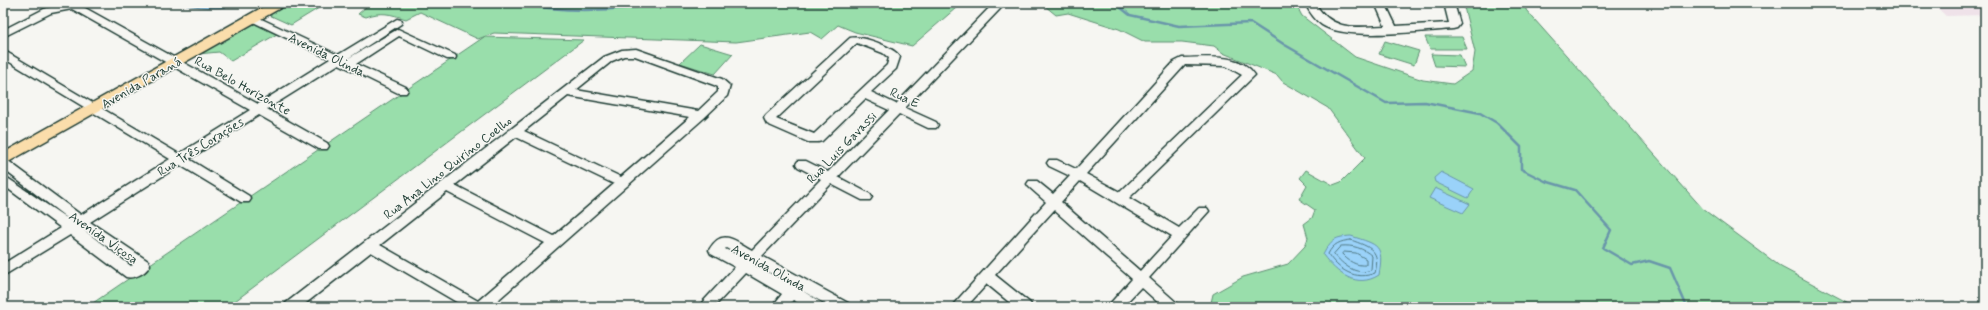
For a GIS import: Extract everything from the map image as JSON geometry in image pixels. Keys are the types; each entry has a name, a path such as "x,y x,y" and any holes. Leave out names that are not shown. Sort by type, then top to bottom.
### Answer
{"main road":[{"name":"Avenida Paraná","path":"3,162 90,108 266,3"},
{"name":"Avenida Paraná","path":"171,61 279,3"},
{"name":"Avenida Paraná","path":"3,153 90,108"}],"street":[{"path":"1310,3 1314,13 1337,30 1453,26 1455,24 1449,3"},
{"path":"1380,3 1392,29"},
{"name":"Rua Belo Horizonte","path":"3,34 54,8 66,5 74,6 323,146"},
{"name":"Rua Luis Gavassi","path":"705,307 996,6"},
{"name":"Avenida Olinda","path":"253,18 402,90"},
{"name":"Rua Três Corações","path":"3,271 258,110 343,62 397,22"},
{"path":"343,62 398,32 451,57"},
{"path":"858,40 887,50 895,57 892,66 865,94 818,138 812,139 771,121 770,118 845,48 858,40"},
{"name":"Rua Ana Lino Quirino Coelho","path":"291,307 371,246 608,59 622,53 636,52 718,82 724,86 723,93 700,115"},
{"path":"3,53 90,108 180,159 245,199"},
{"path":"958,307 1182,62 1228,62 1249,75 1121,198"},
{"path":"567,92 700,115"},
{"name":"Rua E","path":"865,94 932,125"},
{"path":"481,307 700,115"},
{"path":"516,132 623,183"},
{"name":"Avenida Viçosa","path":"3,162 81,222 143,265 131,273 3,179"},
{"path":"1053,163 1079,174 1180,235"},
{"path":"802,164 866,197"},
{"path":"1033,184 1172,307"},
{"path":"447,186 556,242"},
{"path":"1114,307 1203,211"},
{"path":"371,246 477,307"},
{"name":"Avenida Olinda","path":"749,262 795,289 817,307"},
{"path":"986,276 1025,307"},
{"name":"Avenida Olinda","path":"795,289 843,307"},
{"path":"779,307 795,289"}],"shaded area":[{"path":"1932,3 1985,3 1985,15 1946,16"}],"green space":[{"path":"286,3 327,3 291,25 267,14"},
{"path":"356,3 969,3 956,8 912,46 855,32 838,25 822,39 810,32 736,42 494,33 478,39 420,12 406,19 386,14 376,14 366,17 358,14 366,7"},
{"path":"1030,3 1295,3 1302,16 1355,57 1423,80 1453,84 1472,71 1475,52 1463,3 1526,3 1526,10 1703,209 1781,267 1856,307 1210,307 1213,294 1243,277 1288,264 1305,246 1308,238 1304,224 1312,218 1315,210 1299,199 1307,185 1300,178 1306,170 1333,185 1341,182 1365,158 1328,108 1283,82 1277,75 1223,53 1214,46 1182,42 1145,42 1119,29 1068,13 1056,15 1045,6"},
{"path":"252,21 277,34 231,61 219,52 198,54"},
{"path":"484,37 584,40 227,307 87,307"},
{"path":"1425,37 1462,37 1467,49 1430,49"},
{"path":"1385,41 1419,51 1414,65 1379,54"},
{"path":"700,44 733,54 715,74 680,63"},
{"path":"1431,54 1460,55 1465,67 1435,66"}],"water":[{"path":"189,3 244,3 230,7 215,8 186,5"},
{"path":"1441,172 1474,189 1468,198 1435,182 1434,178"},
{"path":"1435,188 1470,204 1463,213 1429,198"},
{"path":"1351,236 1373,244 1380,252 1381,258 1379,275 1371,279 1355,280 1341,273 1323,255 1331,242 1337,238"}],"waterway":[{"path":"518,3 537,7 576,10 615,9 674,3"},
{"path":"1115,3 1130,15 1179,26 1251,23 1285,45 1386,103 1425,102 1480,113 1497,123 1521,147 1521,169 1545,181 1575,190 1611,230 1603,248 1632,265 1649,261 1670,268 1687,307"}]}
